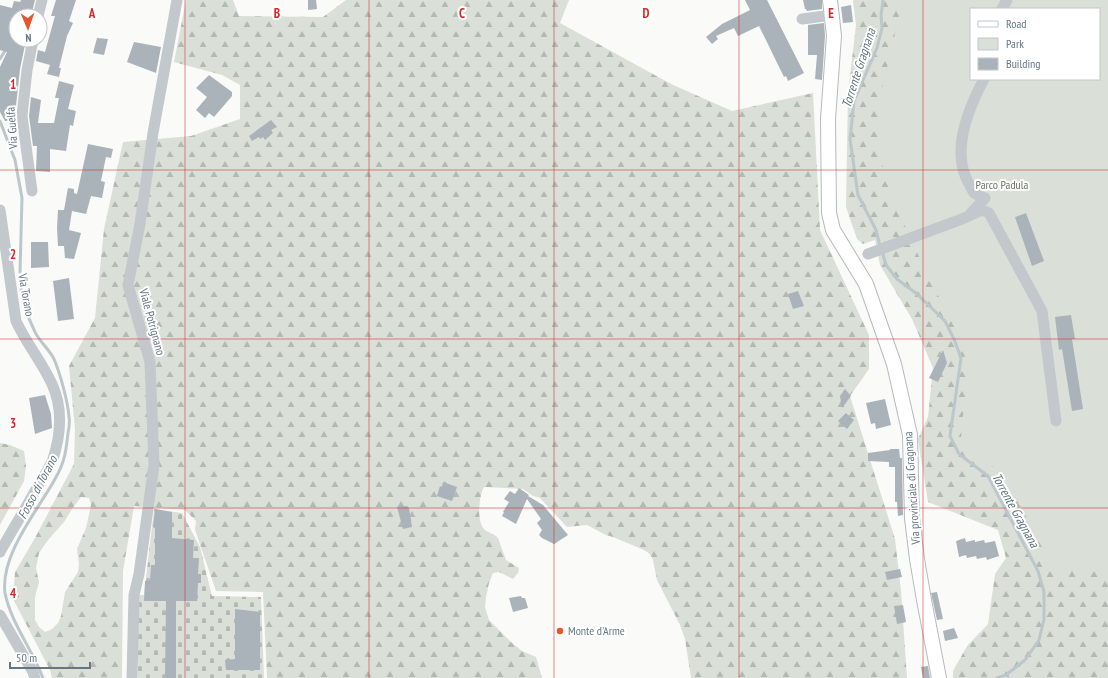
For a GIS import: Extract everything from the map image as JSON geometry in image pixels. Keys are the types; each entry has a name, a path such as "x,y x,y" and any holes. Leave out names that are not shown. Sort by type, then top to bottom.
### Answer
{"main road":[{"name":"Via provinciale di Gragnana","path":"830,0 834,36 828,119 829,213 833,230 866,284 894,364 910,435 912,518 917,559 939,678"}],"street":[{"name":"Viale Potrignano","path":"132,678 134,595 139,574 154,465 150,362 128,286 140,224 153,133 177,0"},
{"path":"802,19 832,15"},
{"name":"Via Guelfa","path":"31,48 27,70 22,116 32,191"},
{"path":"965,217 985,198 974,193 963,172 961,159 961,146 965,124 983,80"},
{"path":"868,254 982,210 988,213 1042,311 1056,420"},
{"name":"Via Torano","path":"0,213 16,321 22,334 37,355 52,385 61,419 58,440 52,460 0,552"},
{"path":"0,615 35,678"}],"green space":[{"path":"186,0 233,0 239,16 323,17 346,0 569,0 560,23 671,84 732,111 813,93 820,230 869,335 869,369 850,396 895,539 901,591 907,678 691,678 685,639 680,625 657,580 653,560 650,554 587,525 567,527 540,498 533,496 523,489 484,487 479,509 482,526 485,530 498,538 506,560 519,568 518,573 513,579 499,572 493,573 489,583 485,607 489,620 511,642 522,651 536,657 542,678 267,678 263,592 216,591 195,530 196,521 185,510 134,506 123,571 122,678 52,678 50,670 13,599 15,572 35,538 74,464 75,429 69,366 95,318 104,229 123,142 191,136 240,119 240,85 222,75 174,62","holes":["81,497 89,498 91,505 86,528 77,549 79,564 78,572 65,592 61,616 58,623 52,629 45,632 39,627 35,620 35,597 39,582 36,568 39,553 64,522"]},
{"path":"853,0 920,0 1108,439 1108,678 953,678 953,671 967,646 988,624 995,574 1006,558 998,530 928,502 918,439 928,417 933,368 912,319 880,265 875,240 863,244 857,239 846,207 848,93 856,25"},
{"name":"Parco Padula","path":"899,0 1108,0 1108,571 1054,571 1009,482 998,470 971,453 961,438 967,371 963,344 929,278 893,200 880,157 880,96 899,16"},
{"path":"0,443 10,445 24,451 26,466 24,481 0,525"},
{"path":"154,509 182,513 200,547 212,596 261,597 264,678 138,678 138,595 144,595"}],"building":[{"path":"21,0 35,0 33,8 12,8 14,1 20,2"},
{"path":"56,0 76,0 69,21 73,23 67,36 59,68 61,68 59,77 47,74 50,65 36,61 38,50 45,52 46,48 48,48 48,41 55,16 51,16"},
{"path":"308,0 316,0 317,9 308,10"},
{"path":"745,0 767,0 804,73 788,81 786,76 784,77 759,26 738,36 734,28 716,36 718,39 712,44 706,37 722,24 750,10"},
{"path":"803,0 822,0 822,9 807,11"},
{"path":"0,5 12,8 8,8 8,48 24,48 20,69 15,115 17,129 10,129 9,121 5,121 0,112 0,67 7,52 0,50"},
{"path":"851,5 853,22 843,23 841,7"},
{"path":"824,23 825,36 822,80 815,79 817,55 808,55 808,25"},
{"path":"97,38 108,39 104,55 93,53"},
{"path":"134,42 161,47 156,73 127,62"},
{"path":"209,75 232,92 232,96 214,117 209,113 205,118 196,110 207,97 196,88"},
{"path":"59,81 74,85 68,109 76,111 73,126 70,125 66,151 50,149 50,172 36,171 37,146 33,146 29,116 31,97 41,100 38,123 54,123 59,98 55,98"},
{"path":"271,120 277,127 271,130 273,133 265,140 263,137 260,139 259,137 252,141 249,136"},
{"path":"88,144 113,149 111,158 106,157 101,181 105,182 102,198 91,196 86,214 72,211 69,230 81,233 74,259 65,258 64,246 58,246 58,210 64,210 68,188 74,189 74,193 77,194"},
{"path":"1026,213 1044,261 1032,266 1015,217"},
{"path":"31,242 48,242 49,267 31,268"},
{"path":"69,278 74,319 58,321 53,281"},
{"path":"798,291 804,306 793,309 788,294"},
{"path":"1071,315 1075,339 1072,339 1083,409 1072,411 1062,349 1059,350 1055,317"},
{"path":"943,350 947,363 938,382 929,378"},
{"path":"845,389 851,396 842,408 840,396"},
{"path":"45,395 51,414 52,428 35,434 29,398"},
{"path":"885,399 891,425 876,429 875,423 871,424 866,403"},
{"path":"846,413 854,420 847,429 838,421"},
{"path":"899,449 900,458 902,458 903,515 898,516 897,502 895,502 895,467 889,467 889,462 868,461 868,453"},
{"path":"443,482 457,487 452,501 437,496"},
{"path":"519,488 529,495 528,496 543,505 568,535 554,544 542,538 539,535 542,530 537,523 541,519 527,499 516,524 502,516 509,502 504,499 510,491 515,494"},
{"path":"407,506 409,508 412,527 403,529 397,507"},
{"path":"155,509 172,512 172,538 194,540 193,558 199,558 198,574 201,574 201,583 198,583 197,601 176,601 176,678 165,678 166,601 144,601 145,581 150,581 151,565 155,565 155,528 153,527"},
{"path":"965,538 966,542 975,540 975,542 984,540 985,543 995,541 999,556 987,560 986,557 977,559 976,556 967,558 966,555 959,557 956,541"},
{"path":"900,569 902,577 887,580 885,572"},
{"path":"937,592 943,619 937,620 931,593"},
{"path":"521,596 522,598 525,598 528,608 513,612 509,598"},
{"path":"903,605 906,622 897,624 894,606"},
{"path":"235,609 260,612 260,670 226,670 225,660 235,659"},
{"path":"954,628 958,638 945,641 943,631"},
{"path":"928,666 930,678 923,678 921,667"}],"waterway":[{"name":"Torrente Gragnana","path":"880,246 876,230 858,195 850,139 854,101 877,48 882,28 881,15 883,0"},
{"name":"Fosso di Torano","path":"0,59 6,49"},
{"name":"Fosso di Torano","path":"0,121 15,160 22,198 20,272"},
{"name":"Torrente Gragnana","path":"882,251 886,265 897,279 917,294 945,321 954,339 961,358 950,436 959,454 988,476 1038,571 1044,592 1044,619 1039,640 1025,660 1006,675 997,678"},
{"name":"Fosso di Torano","path":"20,279 23,299 32,326 39,339 54,359 65,396 69,421 66,451 61,467 14,548 5,578 5,593 12,615 43,678"}],"place":[{"name":"Monte d'Arme","path":"560,631"}]}
